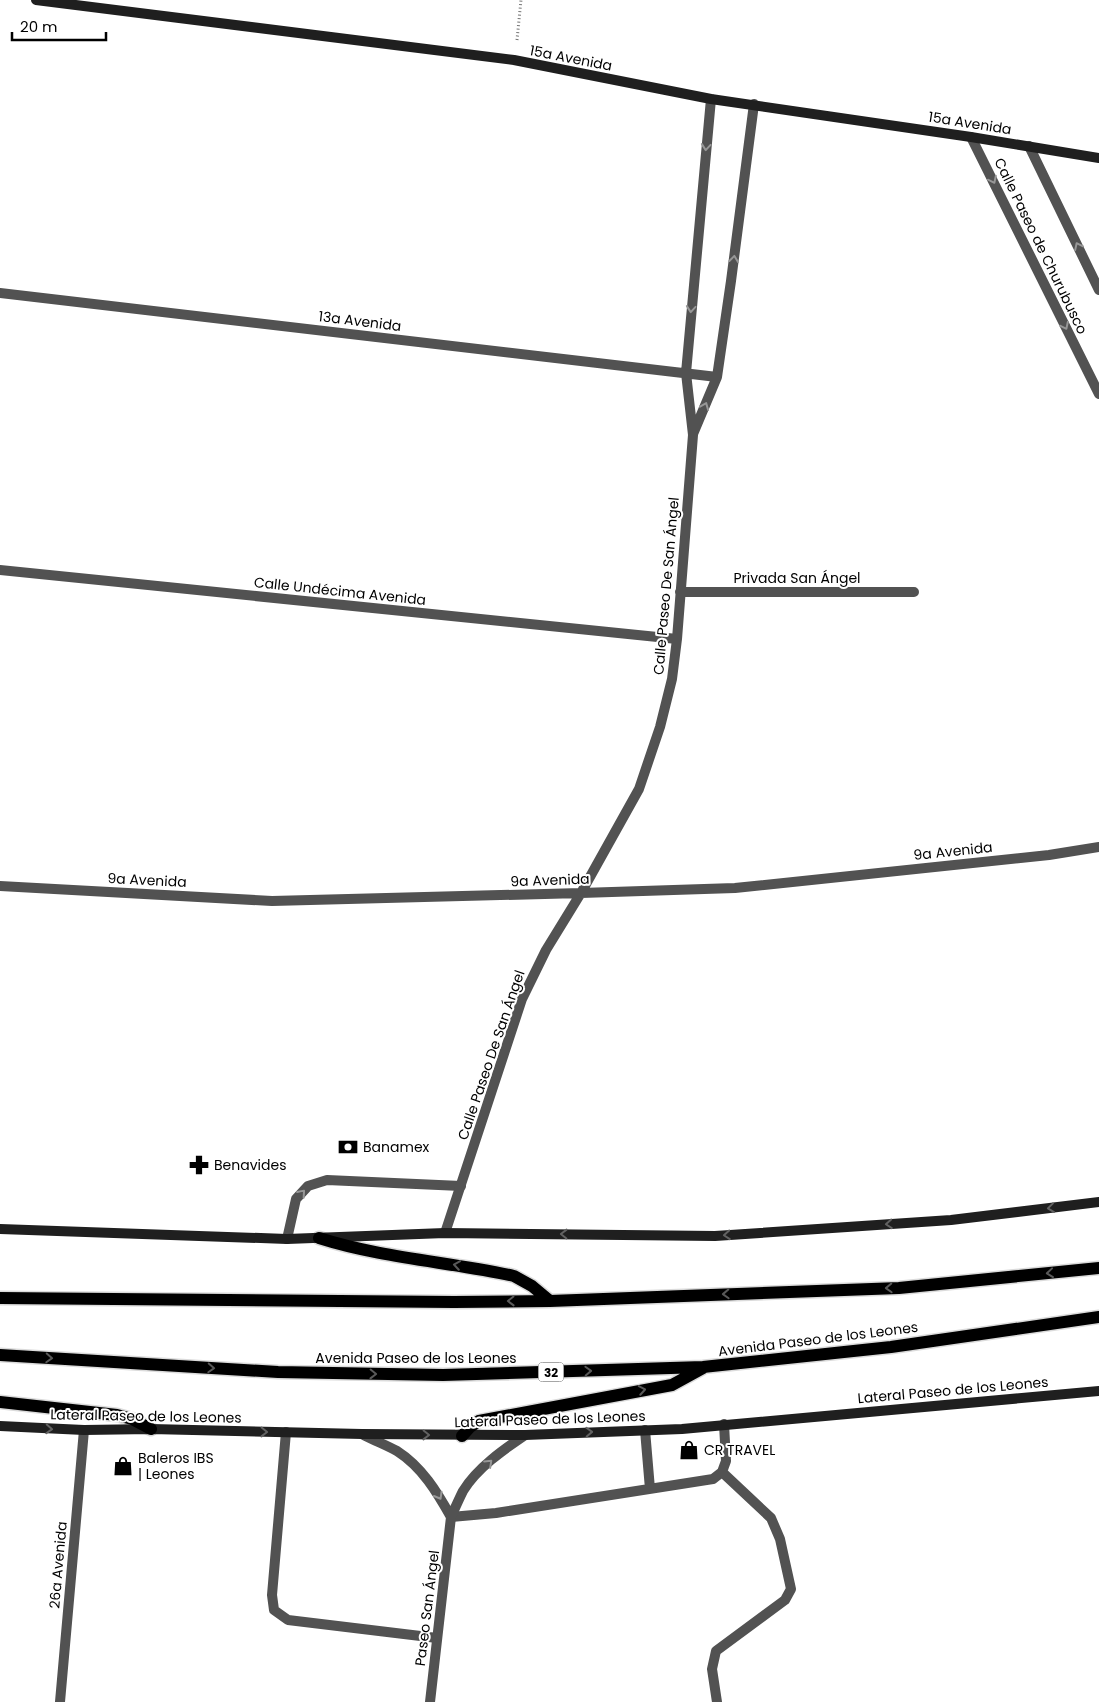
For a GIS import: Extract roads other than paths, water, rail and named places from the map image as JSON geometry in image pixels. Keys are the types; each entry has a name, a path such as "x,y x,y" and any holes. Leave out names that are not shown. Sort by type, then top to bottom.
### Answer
{"main road":[{"path":"319,1238 372,1252 514,1276 532,1286 550,1300"},
{"path":"0,1298 454,1302 550,1300 898,1288 1099,1268"},
{"name":"Avenida Paseo de los Leones","path":"0,1355 278,1372 443,1375 703,1368 891,1347 1099,1317"},
{"path":"462,1436 479,1420 672,1384 703,1368"},
{"path":"0,1402 117,1415 132,1419 150,1429"}],"street":[{"name":"15a Avenida","path":"36,0 514,60 711,99 971,136 1099,158"},
{"name":"Calle Paseo De San Ángel","path":"445,1233 522,999 546,950 581,893 638,789 660,727 672,679 677,639 693,435 686,374 711,99"},
{"name":"Calle Paseo De San Ángel","path":"693,435 716,377 731,282 754,104"},
{"name":"Calle Paseo de Churubusco","path":"971,136 1099,394"},
{"path":"1029,146 1099,290"},
{"name":"13a Avenida","path":"0,293 716,377"},
{"name":"Calle Undécima Avenida","path":"0,570 677,639"},
{"name":"Privada San Ángel","path":"680,592 914,592"},
{"name":"9a Avenida","path":"0,886 272,901 735,888 1049,855 1099,847"},
{"path":"287,1239 296,1200 308,1186 327,1180 461,1186"},
{"path":"0,1229 287,1239 445,1233 714,1236 951,1220 1099,1202"},
{"name":"Lateral Paseo de los Leones","path":"0,1426 84,1430 150,1429 462,1436 525,1435 682,1428 1099,1391"},
{"path":"362,1434 397,1452 418,1469 434,1487 452,1517 496,1513 713,1478 722,1472 726,1461 724,1424"},
{"name":"26a Avenida","path":"60,1702 84,1430"},
{"path":"645,1430 650,1489"},
{"path":"286,1432 272,1595 274,1610 288,1620 438,1638"},
{"name":"Paseo San Ángel","path":"430,1702 452,1517 464,1490 480,1471 500,1452 525,1435"},
{"path":"717,1702 712,1668 716,1651 785,1600 791,1589 780,1538 771,1518 722,1472"}],"place":[{"name":"Banamex","path":"348,1147"},
{"name":"Benavides","path":"199,1165"},
{"name":"CR TRAVEL","path":"689,1450"},
{"name":"Baleros IBS | Leones","path":"123,1466"}]}
